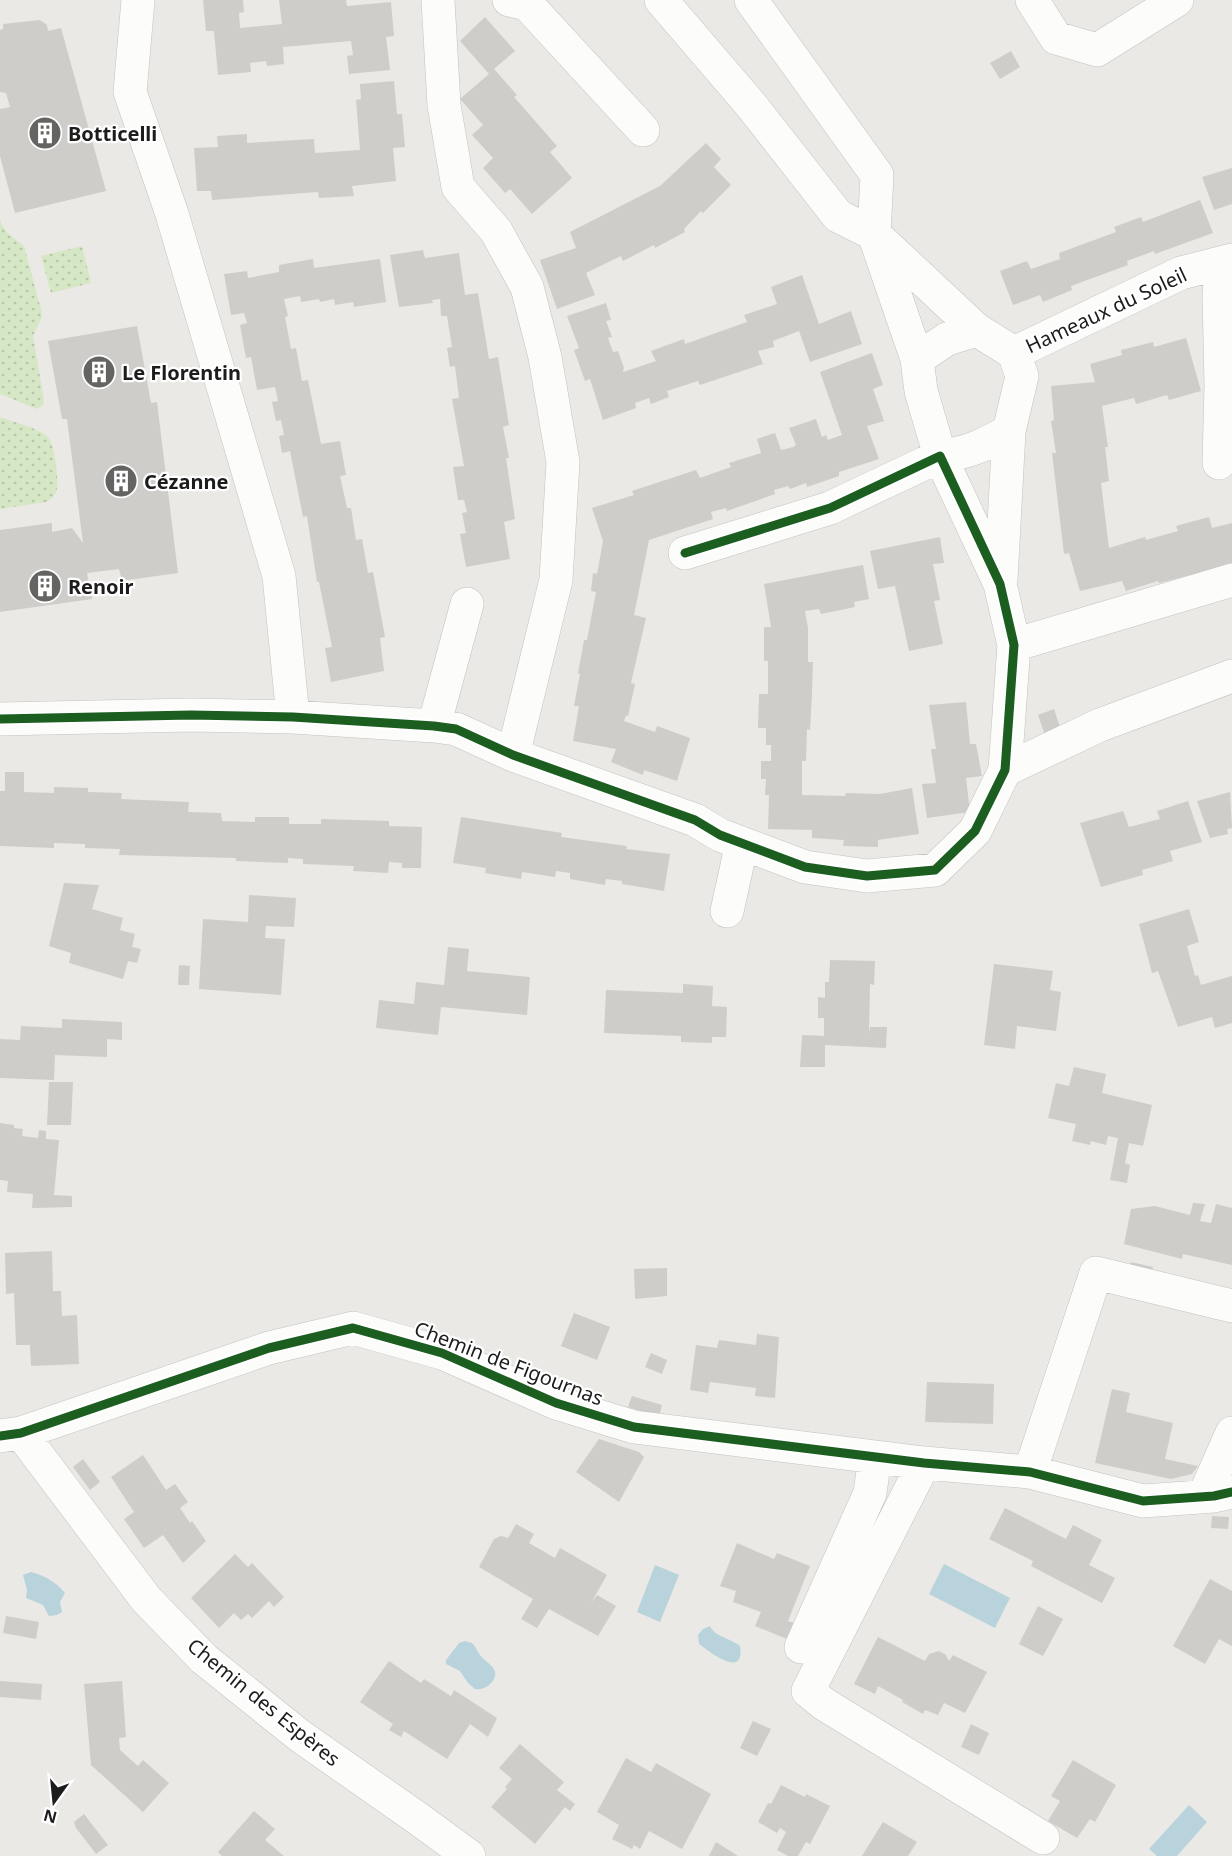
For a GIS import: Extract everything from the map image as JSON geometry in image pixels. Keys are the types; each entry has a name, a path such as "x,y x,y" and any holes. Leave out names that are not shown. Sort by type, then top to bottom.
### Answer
{"street":[{"path":"138,0 130,92 172,214 279,576 293,717"},
{"path":"438,0 444,105 458,187 496,231 527,287 545,357 563,462 556,580 513,755"},
{"path":"510,0 527,4 643,130"},
{"path":"661,0 751,105 838,216 874,234 977,330 1014,352 1022,376 1009,431 1000,584"},
{"path":"0,719 191,715 293,717 456,729 513,755 695,820 720,835 805,867 867,876 935,870 975,831 1005,770 1014,645 1000,584 940,456 921,391 917,358 874,234 877,176 751,0"},
{"path":"1032,0 1056,38 1096,50 1177,0"},
{"path":"1219,464 1221,385 1219,296 1226,261"},
{"name":"Hameaux du Soleil","path":"1014,352 1181,273 1226,261"},
{"path":"917,358 947,339 977,330"},
{"path":"685,553 830,508 940,456 960,454 980,448 1009,431"},
{"path":"1014,645 1232,580"},
{"path":"434,726 467,604"},
{"path":"1005,770 1100,726 1232,676"},
{"path":"727,911 742,843"},
{"path":"1030,1472 1096,1273 1232,1306"},
{"name":"Chemin de Figournas","path":"11,1434 269,1348 353,1328 442,1353 556,1403 634,1427 875,1457 1030,1472 1143,1501 1218,1494"},
{"path":"1218,1494 1232,1433"},
{"name":"Chemin des Espères","path":"11,1434 146,1599 204,1659 300,1736 469,1856"},
{"path":"801,1647 870,1493 875,1457"},
{"path":"933,1463 837,1673 837,1689 954,1760"},
{"path":"933,1463 808,1691 824,1704 1043,1838"}],"green space":[{"path":"0,219 6,231 24,246 41,309 42,317 33,336 44,400 43,405 37,409 0,394"},
{"path":"82,246 91,283 51,293 41,256"},
{"path":"0,417 39,431 48,437 56,461 57,483 55,495 48,501 0,509"}],"water":[{"path":"944,1564 1010,1598 995,1628 929,1594"},
{"path":"655,1565 679,1575 660,1622 637,1612"},
{"path":"31,1572 50,1580 65,1593 60,1602 62,1612 49,1616 43,1605 26,1598 27,1590 23,1575"},
{"path":"710,1626 715,1633 740,1646 740,1656 737,1661 726,1661 699,1644 698,1635"},
{"path":"465,1641 472,1643 494,1670 495,1677 484,1688 475,1689 460,1671 446,1664 446,1660 459,1643"},
{"path":"1189,1805 1207,1822 1177,1856 1157,1856 1149,1849"}],"building":[{"path":"203,0 243,0 244,12 239,13 240,28 282,24 279,0 346,0 347,6 391,2 394,36 386,37 390,70 349,74 347,56 353,55 351,41 283,47 284,64 267,66 266,61 250,63 251,72 218,75 214,31 206,31"},
{"path":"485,17 515,51 494,69 517,95 514,97 557,146 550,152 572,178 532,214 510,189 505,193 483,168 493,158 472,135 483,125 460,99 489,74 460,41"},
{"name":"Botticelli","path":"40,20 47,25 48,31 61,28 106,191 15,213 0,156 0,109 10,107 6,93 0,92 0,30 3,29 3,24"},
{"path":"1011,51 1020,67 1000,79 990,63"},
{"path":"394,81 397,114 402,114 405,147 393,148 396,181 352,186 354,196 319,198 318,192 212,200 211,191 197,191 194,148 218,147 217,136 247,134 247,143 314,139 315,153 360,150 356,100 361,99 360,84"},
{"path":"706,143 721,159 714,167 731,185 703,213 701,211 684,229 685,232 655,248 654,245 623,261 621,256 586,273 595,295 557,309 540,260 576,248 570,232 660,186"},
{"path":"1232,168 1232,204 1214,210 1202,177"},
{"path":"1200,200 1213,233 1155,254 1154,251 1127,261 1128,265 1071,286 1072,290 1043,302 1040,295 1013,305 1000,271 1027,261 1031,269 1060,259 1059,253 1116,232 1114,227 1141,217 1143,222"},
{"path":"423,250 425,258 459,253 465,295 478,293 489,359 498,357 509,425 503,427 509,458 506,458 515,519 504,522 510,559 466,567 460,534 466,533 462,513 467,512 464,500 458,500 453,467 464,466 452,399 459,398 455,366 450,367 447,348 452,347 447,316 441,316 440,299 432,300 433,303 399,307 390,255"},
{"path":"313,259 314,268 380,259 386,302 354,307 353,302 335,305 334,299 301,302 300,296 284,299 291,349 296,348 302,381 308,380 321,444 340,441 346,475 340,476 347,508 351,508 356,540 362,539 368,573 373,572 385,637 380,638 384,671 331,682 325,648 332,647 319,582 317,582 307,516 303,517 290,451 282,453 279,436 284,435 281,420 276,421 272,402 278,401 275,387 257,390 251,357 246,358 240,325 247,323 244,313 231,315 224,274 247,271 248,278 279,272 279,265"},
{"path":"802,275 819,324 851,311 862,344 810,362 799,331 773,341 774,347 758,351 763,364 700,385 698,381 667,391 669,397 651,404 649,398 635,403 636,408 603,420 590,379 585,381 574,350 579,348 567,316 606,303 611,320 606,321 612,337 608,338 613,352 618,351 624,368 623,372 656,361 651,351 684,339 685,344 747,322 744,315 777,304 771,287"},
{"path":"137,326 151,403 157,402 178,573 128,580 121,577 119,569 87,573 92,599 0,612 0,530 52,523 52,532 72,528 83,543 67,419 62,419 48,341"},
{"path":"1186,338 1201,391 1169,400 1167,395 1136,404 1134,398 1102,406 1108,447 1105,447 1109,481 1101,483 1109,548 1145,537 1146,540 1178,531 1176,526 1209,517 1212,528 1232,523 1232,566 1191,577 1190,575 1159,583 1158,581 1126,591 1122,581 1080,591 1069,553 1064,554 1052,453 1056,453 1051,421 1054,420 1051,386 1095,382 1090,364 1122,355 1121,350 1153,342 1154,347"},
{"path":"872,353 883,385 873,389 884,421 867,426 879,459 839,472 839,476 807,487 806,483 790,489 788,486 774,490 775,494 727,511 726,508 711,512 713,519 649,540 634,615 646,618 631,683 635,684 628,716 626,715 624,721 655,732 657,726 690,738 677,781 644,770 643,775 611,762 616,749 573,741 579,706 574,706 580,674 578,673 596,592 591,591 593,573 597,574 603,541 592,508 634,495 632,491 696,470 700,478 731,467 729,463 761,453 757,439 775,433 781,450 793,447 796,445 789,428 816,419 822,437 826,435 828,440 842,435 820,372"},
{"path":"940,537 944,563 933,564 940,600 934,601 943,644 909,651 895,586 878,589 870,551"},
{"path":"863,565 869,599 854,602 855,607 821,614 819,609 805,611 808,628 808,662 813,662 810,730 807,729 806,761 802,761 802,795 880,794 912,788 919,834 878,840 878,847 843,846 844,840 812,838 812,830 768,829 769,795 765,795 766,779 761,779 761,761 771,761 771,745 766,745 766,728 758,728 759,694 768,694 768,661 764,661 764,627 771,627 764,584"},
{"path":"966,702 970,744 976,744 982,776 966,778 970,812 927,818 922,784 936,783 931,749 936,749 929,705"},
{"path":"1054,709 1063,736 1047,741 1038,715"},
{"path":"5,772 24,772 24,792 54,793 54,787 88,788 88,792 122,793 121,799 189,802 188,812 221,813 222,821 255,822 255,817 289,817 289,824 321,824 321,819 389,821 389,826 422,827 421,868 402,868 402,863 389,862 388,873 353,871 354,866 303,864 303,859 288,858 288,863 236,861 236,858 119,855 120,849 85,848 85,844 54,843 54,848 0,846 0,791 5,791"},
{"path":"1230,792 1232,828 1227,829 1228,834 1210,838 1197,801"},
{"path":"1188,801 1202,842 1170,851 1173,861 1142,870 1143,875 1101,887 1080,823 1123,811 1129,827 1160,819 1157,811"},
{"path":"461,817 562,833 561,837 627,846 626,849 670,854 664,891 622,884 622,881 606,879 605,885 570,879 570,873 556,871 555,877 522,872 521,879 485,873 486,868 453,863"},
{"path":"64,883 99,885 92,909 123,918 120,930 135,934 132,947 141,949 137,963 128,961 123,979 69,963 71,953 49,946"},
{"path":"249,895 296,898 294,927 266,926 265,938 285,939 281,995 199,989 203,919 248,922"},
{"path":"1189,909 1199,942 1187,946 1195,976 1198,975 1201,985 1232,976 1232,1023 1215,1028 1212,1017 1178,1027 1158,971 1152,973 1139,924"},
{"path":"448,947 469,949 467,971 530,977 527,1015 441,1007 438,1035 376,1028 379,1000 414,1004 416,982 444,985"},
{"path":"830,960 875,961 874,985 870,984 869,1034 870,1027 887,1027 886,1048 825,1045 825,1067 800,1067 802,1035 824,1036 824,1018 818,1018 818,997 825,998 825,982 829,982"},
{"path":"994,964 1053,971 1050,990 1061,992 1056,1031 1017,1026 1015,1049 984,1045"},
{"path":"179,965 190,966 189,985 178,985"},
{"path":"683,984 713,986 712,1006 727,1007 726,1037 712,1037 712,1043 681,1042 681,1036 604,1033 606,990 683,993"},
{"path":"62,1019 122,1022 122,1040 107,1039 107,1057 55,1055 54,1080 0,1078 0,1039 20,1040 21,1026 62,1028"},
{"path":"1074,1067 1106,1074 1102,1093 1152,1105 1143,1146 1129,1143 1125,1163 1130,1165 1127,1183 1110,1180 1118,1138 1108,1136 1106,1145 1091,1141 1090,1145 1072,1141 1076,1124 1048,1118 1056,1083 1069,1086"},
{"path":"49,1082 73,1082 71,1125 47,1125"},
{"path":"0,1123 23,1129 22,1136 38,1138 39,1130 46,1131 46,1139 59,1140 54,1195 72,1196 72,1207 32,1208 33,1194 7,1192 8,1181 0,1180"},
{"path":"1193,1203 1205,1204 1200,1221 1211,1223 1216,1204 1232,1208 1232,1265 1183,1254 1182,1259 1124,1244 1131,1209 1155,1206 1190,1215"},
{"path":"52,1251 53,1291 61,1291 62,1316 77,1315 79,1364 31,1366 30,1345 16,1345 14,1293 6,1294 5,1253"},
{"path":"1131,1262 1153,1267 1150,1276 1129,1271"},
{"path":"667,1268 667,1296 635,1299 634,1269"},
{"path":"574,1313 610,1327 597,1360 561,1346"},
{"path":"757,1334 779,1337 775,1398 755,1396 756,1388 710,1382 708,1393 690,1390 696,1345 717,1348 719,1340 756,1345"},
{"path":"651,1353 667,1360 662,1374 645,1367"},
{"path":"927,1382 994,1384 993,1424 925,1422"},
{"path":"1112,1389 1130,1393 1126,1412 1173,1423 1165,1459 1198,1466 1192,1474 1171,1479 1095,1463"},
{"path":"632,1396 662,1405 659,1417 628,1407"},
{"path":"599,1439 639,1452 644,1457 619,1502 576,1472"},
{"path":"143,1455 166,1490 175,1484 188,1502 180,1508 206,1541 183,1563 163,1535 144,1548 124,1519 134,1512 111,1477"},
{"path":"83,1459 100,1482 90,1490 73,1467"},
{"path":"1005,1508 1066,1539 1073,1525 1102,1540 1089,1565 1115,1578 1102,1603 1031,1566 1033,1561 989,1539"},
{"path":"1212,1516 1229,1517 1228,1529 1211,1528"},
{"path":"516,1524 534,1534 529,1543 555,1558 560,1548 607,1575 591,1603 597,1595 616,1606 598,1636 549,1609 537,1628 521,1619 533,1599 479,1567 494,1539 501,1536 508,1538"},
{"path":"737,1543 774,1559 777,1553 810,1566 788,1621 794,1623 787,1639 755,1626 761,1612 733,1602 736,1591 720,1586"},
{"path":"235,1554 248,1567 252,1563 284,1597 274,1607 269,1601 252,1618 248,1614 241,1620 234,1613 219,1628 191,1598"},
{"path":"1210,1579 1232,1591 1232,1646 1219,1639 1205,1664 1173,1646"},
{"path":"1038,1606 1063,1619 1043,1656 1019,1644"},
{"path":"6,1616 39,1622 36,1639 3,1633"},
{"path":"878,1637 925,1661 929,1654 939,1651 946,1655 949,1661 953,1655 987,1672 965,1713 944,1703 938,1715 925,1710 923,1714 878,1686 875,1694 854,1684"},
{"path":"389,1661 421,1683 424,1679 451,1696 454,1690 497,1718 488,1737 470,1724 447,1759 404,1731 401,1737 389,1730 393,1724 360,1702"},
{"path":"0,1681 42,1684 41,1700 0,1697"},
{"path":"122,1681 126,1737 119,1738 120,1750 138,1766 143,1760 169,1783 143,1812 91,1765 84,1684"},
{"path":"753,1721 771,1729 757,1756 740,1748"},
{"path":"971,1724 989,1733 979,1755 961,1747"},
{"path":"520,1744 564,1782 557,1790 575,1804 570,1811 565,1807 535,1844 491,1807 507,1789 505,1787 512,1779 499,1768"},
{"path":"626,1758 651,1772 656,1763 711,1794 682,1849 649,1831 640,1849 634,1845 632,1849 612,1839 619,1825 597,1812"},
{"path":"1073,1760 1116,1785 1095,1822 1090,1819 1077,1838 1048,1821 1060,1801 1051,1796"},
{"path":"781,1785 830,1806 810,1844 806,1842 798,1856 788,1856 777,1850 786,1832 780,1828 777,1833 758,1822"},
{"path":"254,1811 275,1829 265,1840 284,1856 222,1856 218,1852"},
{"path":"84,1814 108,1845 96,1854 74,1822"},
{"path":"883,1822 917,1842 908,1856 862,1856"},
{"path":"716,1842 738,1856 709,1856"}],"cycle path":[{"path":"0,719 191,715 293,717 456,729 513,755 695,820 720,835 805,867 867,876 935,870 975,831 1005,770 1014,645 1000,584 940,456 830,508 685,553"},
{"path":"0,1436 21,1433 269,1348 353,1328 442,1353 556,1403 634,1427 924,1463 1030,1472 1143,1501 1214,1496 1232,1492"}],"place":[{"name":"Botticelli","path":"45,133"},
{"name":"Le Florentin","path":"99,372"},
{"name":"Cézanne","path":"121,481"},
{"name":"Renoir","path":"45,586"}]}
